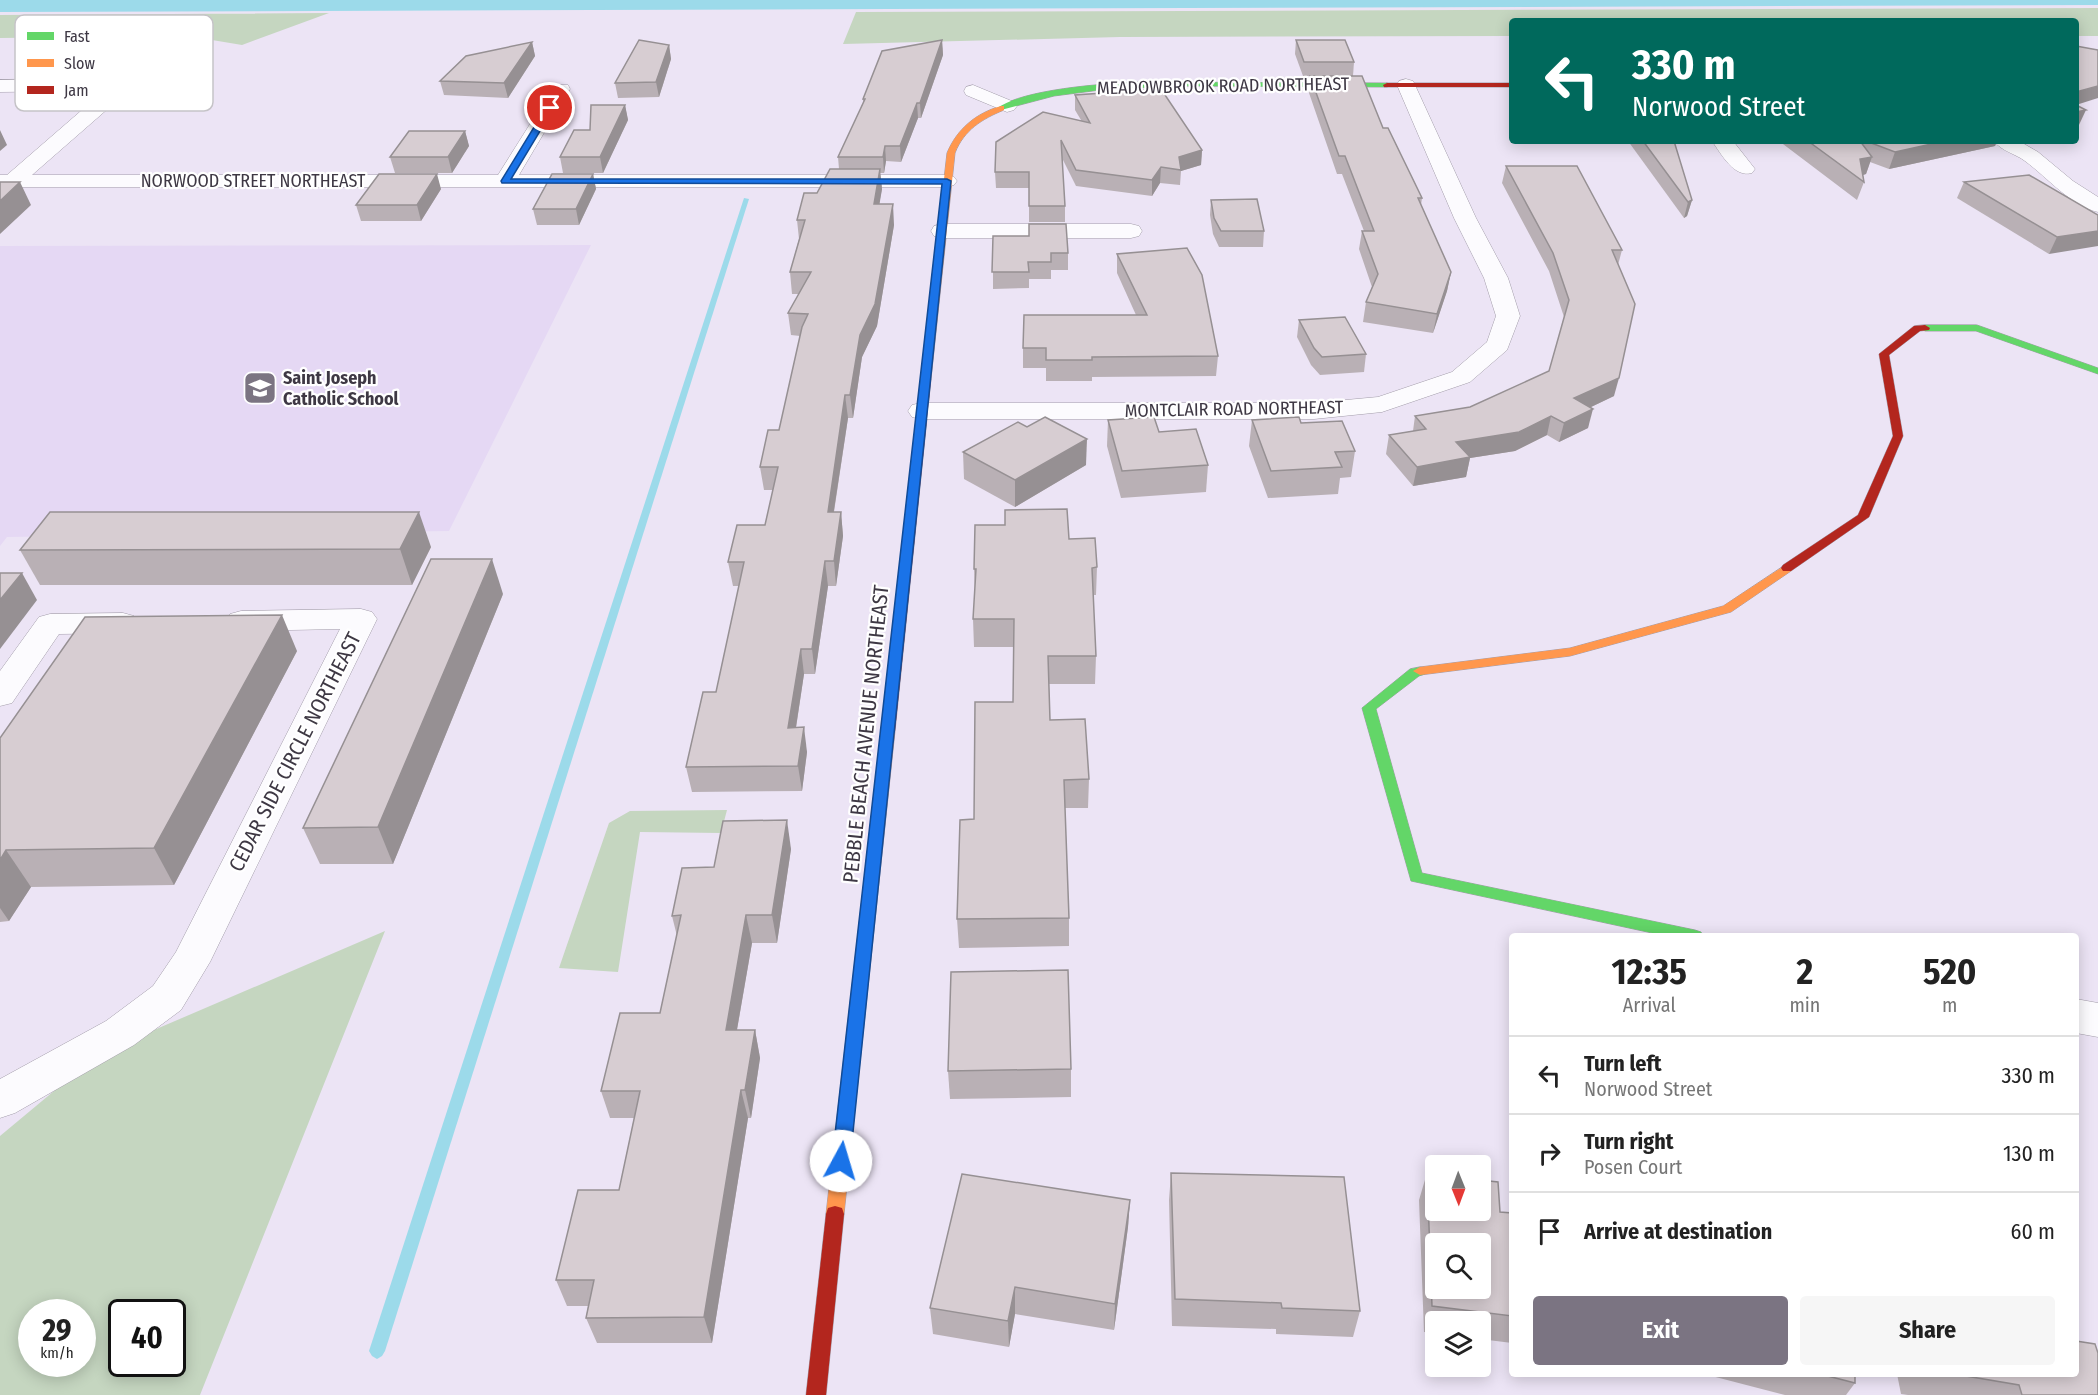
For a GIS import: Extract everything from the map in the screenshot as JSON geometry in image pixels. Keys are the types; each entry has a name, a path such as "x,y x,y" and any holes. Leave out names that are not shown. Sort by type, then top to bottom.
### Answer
{"street":[{"name":"MEADOWBROOK ROAD NORTHEAST","path":"1007,106 1078,88 1137,84 1509,85"},
{"name":"MONTCLAIR ROAD NORTHEAST","path":"921,411 1314,411 1382,404 1461,376 1498,345 1508,316 1496,278 1465,218 1406,85"},
{"path":"505,181 561,89"},
{"path":"974,90 1007,106"},
{"name":"PEBBLE BEACH AVENUE NORTHEAST","path":"816,1395 950,153 959,136 978,120 1007,106"},
{"path":"6,181 93,111"},
{"path":"1724,144 1745,169"},
{"path":"2009,144 2031,156 2066,185 2098,206"},
{"name":"NORWOOD STREET NORTHEAST","path":"6,181 947,181"},
{"path":"942,231 1131,231"},
{"path":"1681,933 1416,878 1369,708 1415,672 1570,652 1727,609 1863,517 1898,436 1884,354 1918,328 1977,328 2098,371"},
{"name":"CEDAR SIDE CIRCLE NORTHEAST","path":"0,1100 120,1033 167,998 190,962 361,619 206,622"},
{"path":"0,695 50,624 158,623"},
{"path":"2079,1017 2098,1020"}],"shaded area":[{"name":"Saint Joseph Catholic School","path":"591,245 449,531 7,537 0,546 0,246"}],"green space":[{"path":"2098,8 2098,36 2079,36 2079,18 1509,18 1509,36 1120,37 843,44 856,12"},
{"path":"329,13 242,45 213,40 213,15 15,15 15,38 0,38 0,15"},
{"path":"727,810 721,833 640,832 618,972 559,968 609,823 630,811"},
{"path":"385,931 200,1395 0,1395 0,1136 60,1086 147,1033"}],"water":[{"path":"0,0 2098,0 2098,5 0,12"}],"building":[{"path":"639,40 669,45 656,82 615,83"},
{"path":"942,40 920,103 917,103 900,146 885,146 883,157 838,157 865,99 863,99 882,51"},
{"path":"1296,40 1345,40 1354,62 1304,62"},
{"path":"532,42 504,83 440,81 466,56"},
{"path":"2079,47 2098,50 2098,86 2079,91"},
{"path":"1310,76 1362,76 1383,128 1388,128 1422,198 1418,198 1451,272 1437,314 1366,302 1378,274 1362,231 1374,231 1345,156 1339,156"},
{"path":"1161,89 1202,150 1179,157 1181,170 1161,167 1152,180 1076,170 1061,140 1065,206 1029,206 1029,172 995,172 996,142 1043,112 1090,123 1075,95"},
{"path":"591,105 625,105 600,157 560,157 574,130 590,130"},
{"path":"409,131 465,131 448,157 390,157"},
{"path":"1645,144 1675,144 1692,200 1688,202"},
{"path":"1812,144 1862,144 1872,157 1860,159 1864,182"},
{"path":"1874,144 1931,144 1895,152"},
{"path":"1506,166 1577,166 1622,250 1612,250 1635,304 1619,378 1574,398 1593,409 1564,423 1551,416 1519,432 1456,442 1470,457 1417,467 1389,435 1426,429 1415,416 1470,407 1549,371 1569,300 1553,253"},
{"path":"830,169 880,169 874,204 893,204 875,304 860,335 850,395 845,395 828,512 841,512 834,561 825,561 812,649 801,649 788,728 804,727 798,766 686,767 703,692 716,692 744,562 728,562 737,525 765,525 778,467 760,467 768,430 779,430 802,327 808,314 788,313 811,272 790,272 805,220 797,220 804,193 817,193"},
{"path":"379,174 437,174 417,205 356,205"},
{"path":"552,174 593,174 576,209 533,209"},
{"path":"2029,175 2098,215 2098,231 2057,237 1964,182"},
{"path":"0,182 20,182 0,201"},
{"path":"1257,199 1264,231 1221,231 1214,218 1211,200"},
{"path":"1029,224 1066,224 1068,253 1051,253 1051,262 1028,262 1029,272 992,272 993,236 1029,236"},
{"path":"1187,248 1202,275 1218,356 1092,357 1092,360 1046,360 1046,348 1023,348 1024,315 1147,315 1117,254"},
{"path":"1345,317 1366,354 1322,357 1314,348 1299,320"},
{"path":"1045,417 1087,439 1015,480 963,452 1018,422 1027,427"},
{"path":"1154,417 1159,432 1196,429 1208,465 1122,471 1108,420"},
{"path":"1299,417 1301,423 1342,421 1355,451 1335,452 1342,467 1271,471 1252,420"},
{"path":"1067,509 1069,539 1095,538 1097,567 1092,568 1096,656 1048,656 1050,720 1085,719 1089,779 1064,780 1069,918 957,919 960,820 974,819 975,702 1013,702 1014,619 973,619 976,569 974,569 975,525 1005,525 1005,510"},
{"path":"50,512 419,512 400,549 20,550"},
{"path":"431,559 492,559 378,827 303,828"},
{"path":"0,573 22,573 0,600"},
{"path":"282,615 154,848 6,850 0,860 0,738 85,617"},
{"path":"787,820 772,915 746,915 726,1030 755,1030 745,1090 741,1090 704,1317 586,1318 594,1280 556,1280 578,1190 619,1190 640,1091 601,1091 620,1013 660,1013 681,915 672,916 682,868 714,867 723,821"},
{"path":"1068,970 1071,1069 948,1071 951,972"},
{"path":"1171,1173 1344,1177 1360,1311 1282,1308 1281,1303 1175,1299"},
{"path":"962,1174 1130,1200 1115,1304 1015,1287 1008,1321 930,1308"},
{"path":"1491,1181 1498,1182 1500,1212 1509,1213 1509,1316 1491,1313 1491,1311 1432,1306 1432,1299 1491,1299 1491,1233 1429,1233 1429,1221 1491,1221"},
{"path":"2079,1341 2095,1344 2098,1353 2098,1395 2022,1395 2019,1385 1972,1377 2079,1377"},
{"path":"1832,1377 1855,1377 1855,1383"}],"waterway":[{"path":"377,1351 746,199"}],"traffic: fast":[{"path":"1001,108 1054,93 1108,86 1387,85"},
{"path":"1925,328 1977,328 2098,371"},
{"path":"1420,671 1415,672 1369,708 1416,877 1681,933"}],"traffic: slow":[{"path":"926,379 951,153 959,137 970,125 1001,108"},
{"path":"1420,671 1570,652 1727,609 1787,568"},
{"path":"835,1214 888,731"}],"traffic: jam":[{"path":"1387,85 1509,85"},
{"path":"1787,568 1863,517 1898,436 1884,354 1918,328 1925,328"},
{"path":"888,731 926,379"},
{"path":"816,1395 835,1214"}],"place":[{"name":"Saint Joseph Catholic School","path":"260,388"}],"route":[{"path":"550,108 505,181 947,181 841,1161"}]}
